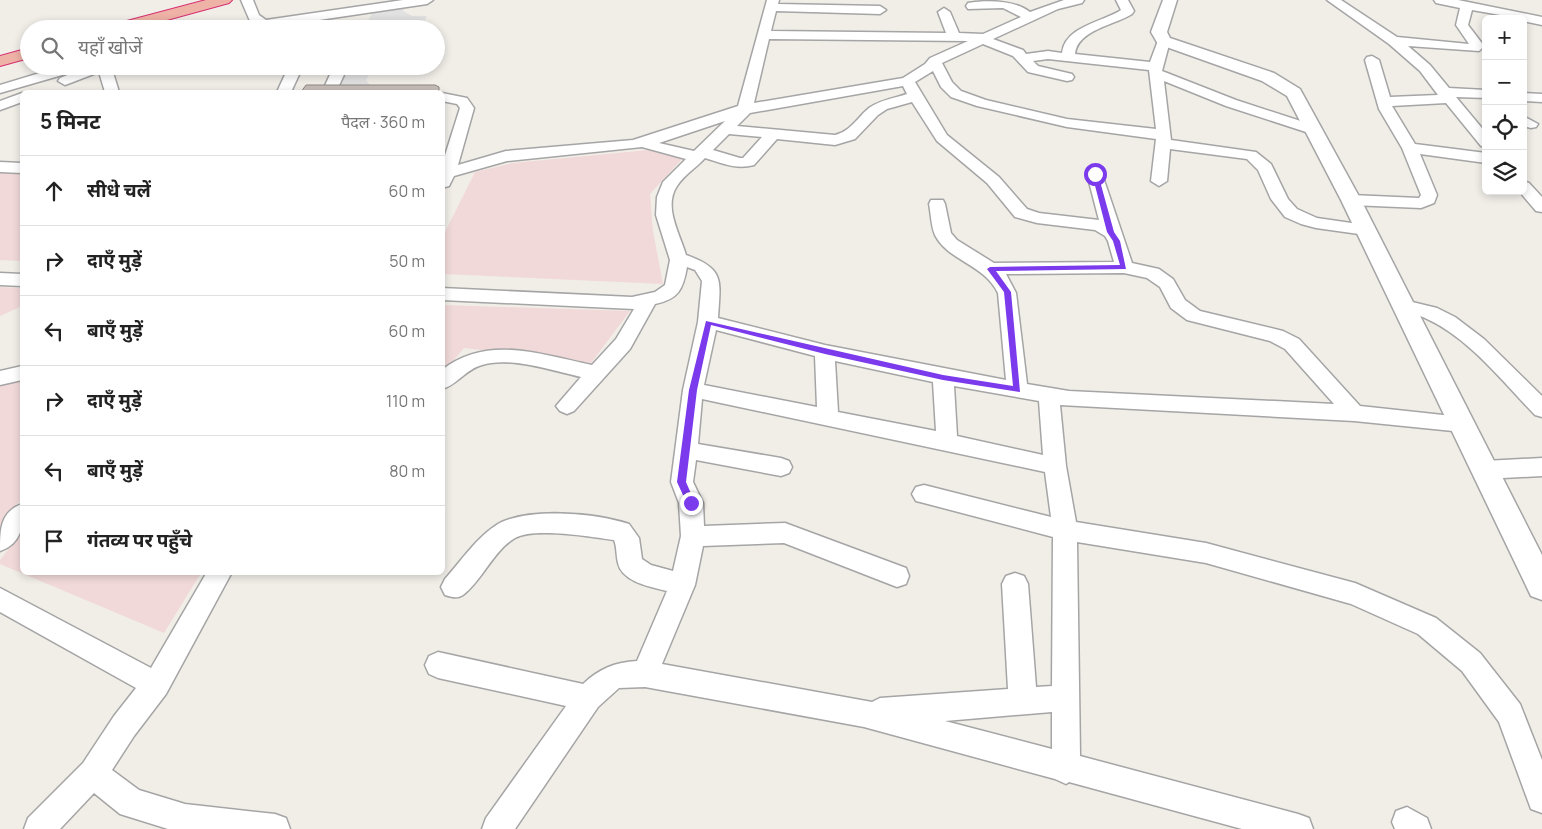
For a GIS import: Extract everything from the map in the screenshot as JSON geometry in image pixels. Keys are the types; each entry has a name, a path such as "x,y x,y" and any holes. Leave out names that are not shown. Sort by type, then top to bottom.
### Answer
{"highway":[{"path":"142,20 217,0"},
{"path":"148,20 224,0"},
{"path":"157,20 232,0"},
{"path":"165,20 239,0"},
{"path":"0,60 20,54"},
{"path":"0,66 20,60"}],"street":[{"path":"247,0 255,20"},
{"path":"333,20 427,0"},
{"path":"451,151 506,156 641,143 745,109 907,80 935,61 1054,6 1078,0"},
{"path":"1068,57 1067,48 1074,38 1128,11 1122,0"},
{"path":"1170,0 1159,32 1164,41 1268,77 1283,84 1294,94 1351,200 1542,586"},
{"path":"1333,0 1394,41 1425,68 1482,138"},
{"path":"1440,0 1542,21"},
{"path":"252,16 328,2"},
{"path":"445,294 632,303 647,302 661,297 674,287 679,258 663,219 663,201 668,186 745,109 772,4 879,5 888,36"},
{"path":"972,6 1012,5 1023,10 1029,18"},
{"path":"1394,41 1474,48 1477,46 1462,26 1467,6"},
{"path":"944,12 954,36"},
{"path":"764,35 954,36 985,38 1011,49 1033,69 1067,77"},
{"path":"1159,181 1163,140 1156,70 1164,41"},
{"path":"1023,58 1048,55 1156,70 1231,102 1314,130"},
{"path":"1351,200 1421,203 1428,200 1429,195 1410,148 1384,102 1372,60"},
{"path":"935,61 946,84 956,94 982,103 1067,122 1250,155 1261,160 1267,168 1282,204 1291,213 1314,222 1366,230"},
{"path":"0,89 47,75"},
{"path":"40,90 79,75"},
{"path":"106,75 111,90"},
{"path":"285,90 292,75"},
{"path":"330,90 337,75"},
{"path":"907,80 930,123 942,138 993,180 1020,213 1037,218 1099,225 1110,232 1117,241 1124,267"},
{"path":"1469,93 1482,100"},
{"path":"1384,102 1469,93 1482,94"},
{"path":"726,129 836,140 844,138 882,106 915,96"},
{"path":"1527,97 1542,98"},
{"path":"0,106 20,98"},
{"path":"445,98 462,101 467,108 451,151 445,178"},
{"path":"641,143 739,163 748,162 773,134"},
{"path":"1410,148 1482,157"},
{"path":"445,178 506,156"},
{"path":"0,167 20,168"},
{"path":"1095,174 1110,232"},
{"path":"1527,184 1542,182"},
{"path":"1527,189 1542,208"},
{"path":"937,204 943,234 951,244 990,269 1000,279 1007,292 1017,390"},
{"path":"645,674 682,585 693,536 691,503 682,482 693,390 708,322 711,281 701,266 679,258"},
{"path":"990,269 1124,267 1153,273 1168,283 1178,304 1194,316 1276,336 1292,344 1354,414"},
{"path":"0,279 20,280"},
{"path":"567,406 623,344 647,302"},
{"path":"1404,306 1433,314 1446,320 1496,362 1542,409"},
{"path":"708,322 825,352 943,377 1069,399 1354,414 1463,424"},
{"path":"825,352 828,416"},
{"path":"445,380 468,362 484,357 508,356 596,374"},
{"path":"0,378 20,373"},
{"path":"943,377 947,442"},
{"path":"693,390 828,416 1055,466"},
{"path":"1049,395 1055,466 1065,530 1064,698 1066,769"},
{"path":"686,450 781,467"},
{"path":"1485,470 1542,467"},
{"path":"924,494 1065,530 1206,553 1355,594 1427,626 1471,662 1510,714 1542,798"},
{"path":"0,541 20,516"},
{"path":"454,587 507,531 524,525 566,525 621,531 627,538 630,564 644,574 682,585"},
{"path":"693,536 786,533 897,576"},
{"path":"39,829 93,773 124,726 156,685 218,575"},
{"path":"1015,584 1023,701"},
{"path":"0,598 156,685"},
{"path":"438,665 588,698"},
{"path":"497,829 588,698 606,680 621,674 645,674 864,713 1066,769 1117,780 1298,829"},
{"path":"864,713 1064,698"},
{"path":"93,773 131,803 186,819 275,829"}],"shaded area":[{"path":"391,0 411,0 403,11 412,16 427,16 425,20 368,20 372,13"},
{"path":"342,75 369,75 366,80 371,86 338,86"},
{"path":"648,150 682,159 650,194 653,231 663,284 445,274 445,232 475,172 513,163"},
{"path":"0,166 20,167 20,261 0,260"},
{"path":"0,287 20,288 20,307 0,316"},
{"path":"445,305 630,311 591,363 464,348 445,371"},
{"path":"20,380 20,501 0,526 0,384"},
{"path":"20,535 20,572 0,564 0,560"},
{"path":"26,575 200,575 164,633"}],"building":[{"path":"306,85 435,85 439,87 439,90 302,90"}],"route":[{"path":"691,503 682,482 693,390 708,322 825,352 943,377 1017,390 1007,292 1000,279 990,269 1124,267 1117,241 1110,232 1095,174"}]}
